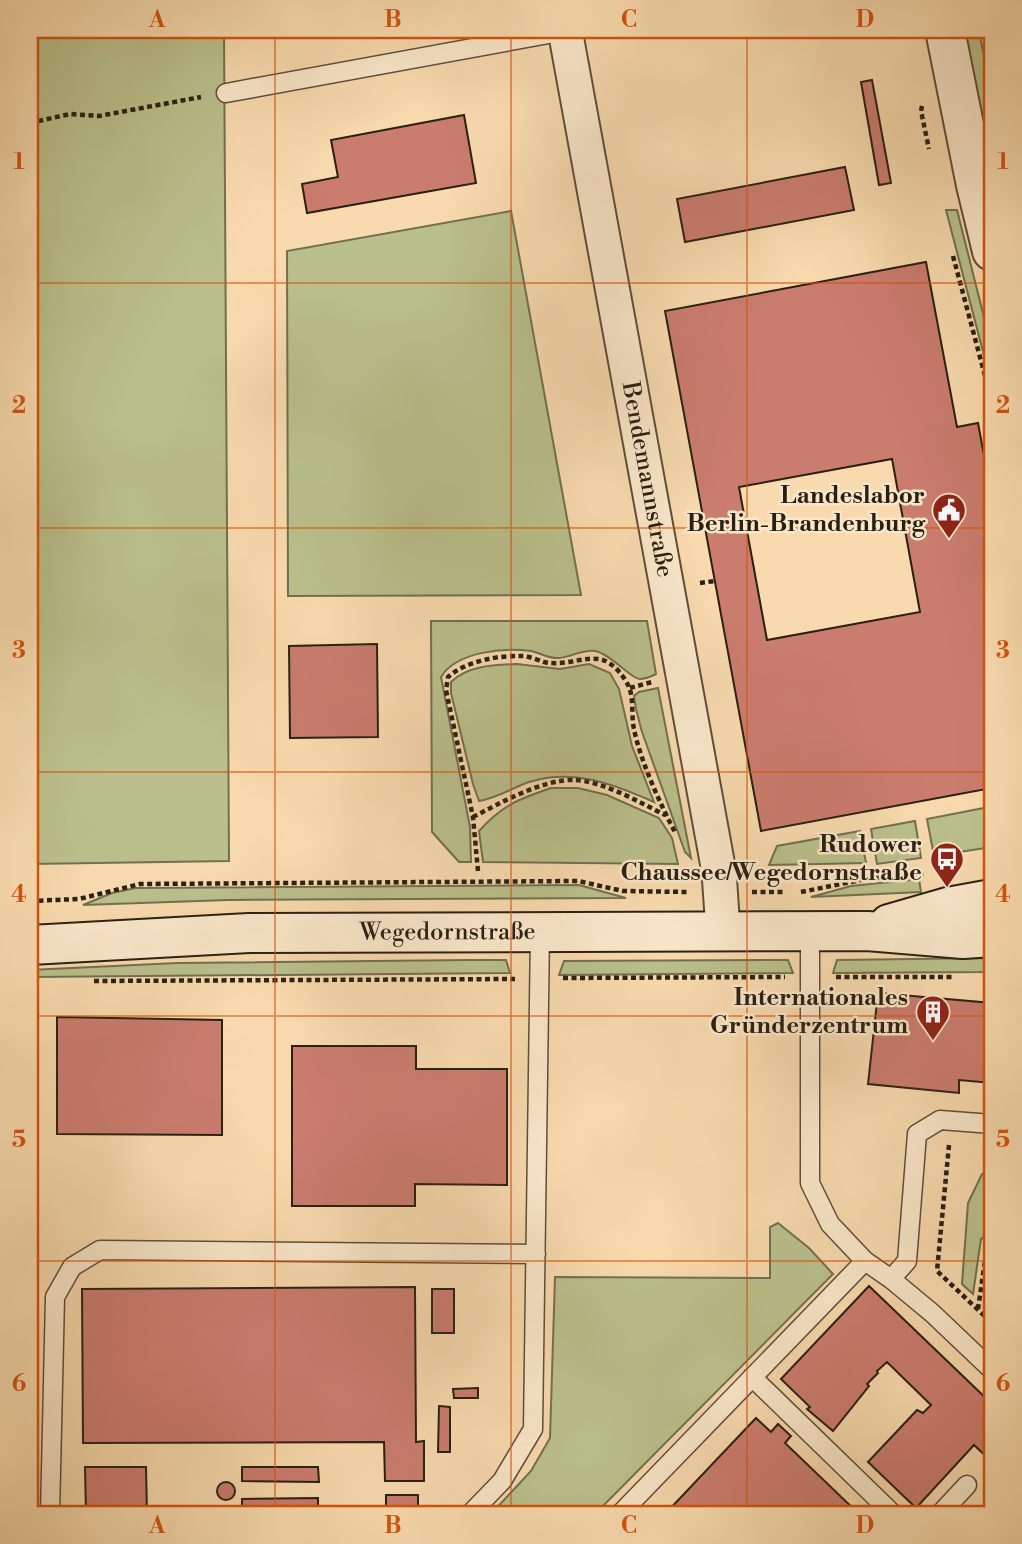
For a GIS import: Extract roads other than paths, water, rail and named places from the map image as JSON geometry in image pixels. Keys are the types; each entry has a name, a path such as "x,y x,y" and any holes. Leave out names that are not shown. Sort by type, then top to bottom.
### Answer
{"main road":[{"path":"945,30 992,251"},
{"name":"Wegedornstraße","path":"867,931 948,908 992,899"},
{"name":"Wegedornstraße","path":"30,945 249,933 723,930 867,931 963,939 992,937"}],"street":[{"name":"Bendemannstraße","path":"568,30 719,872 723,930"}],"lane":[{"path":"226,93 568,30"},
{"path":"810,931 810,1183 830,1224 865,1261 932,1314 992,1370"},
{"path":"470,1514 502,1480 533,1429 540,932"},
{"path":"891,1279 907,1261 916,1134 940,1120 992,1124"},
{"path":"50,1514 55,1297 72,1267 100,1250 536,1254"},
{"path":"620,1514 865,1261"},
{"path":"752,1377 893,1514"},
{"path":"940,1514 967,1485"}],"place":[{"name":"Landeslabor Berlin-Brandenburg","path":"949,540"},
{"name":"Rudower Chaussee/Wegedornstraße","path":"947,889"},
{"name":"Internationales Gründerzentrum","path":"933,1042"}]}
